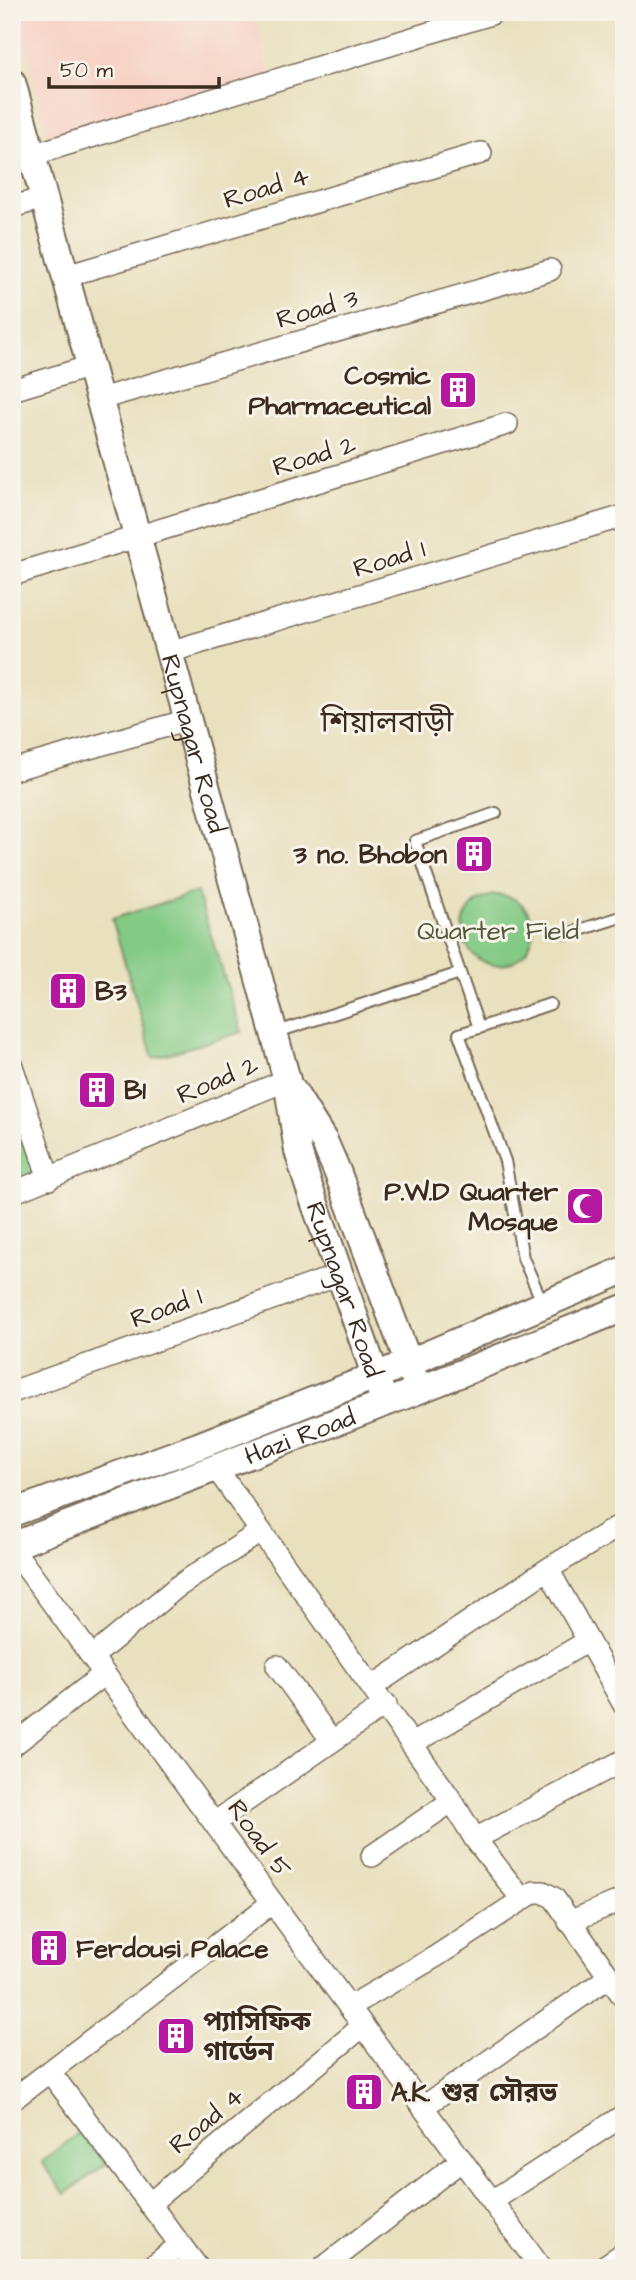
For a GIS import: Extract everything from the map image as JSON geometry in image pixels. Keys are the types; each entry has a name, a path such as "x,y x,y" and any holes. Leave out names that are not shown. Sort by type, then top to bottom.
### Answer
{"street":[{"path":"32,155 491,15"},
{"name":"Rupnagar Road","path":"12,82 287,1080 298,1151 385,1403"},
{"name":"Road 4","path":"66,276 481,153"},
{"path":"12,207 44,198"},
{"name":"Road 3","path":"100,399 550,270"},
{"path":"12,390 91,366"},
{"name":"Road 2","path":"138,539 507,424"},
{"name":"Road 1","path":"169,653 624,516"},
{"path":"12,575 138,539"},
{"path":"12,770 188,720"},
{"path":"12,1066 49,1179"},
{"path":"287,1080 329,1151 419,1390"},
{"name":"Road 2","path":"12,1193 287,1080"},
{"path":"12,1513 198,1446 408,1363 624,1270"},
{"name":"Road 1","path":"12,1392 339,1275"},
{"name":"Hazi Road","path":"12,1547 419,1390 620,1317"},
{"path":"216,1468 386,1704 475,1839 521,1898"},
{"path":"373,1686 548,1569 624,1523"},
{"path":"12,1745 177,1587 260,1532"},
{"name":"Road 5","path":"12,1547 541,2268"},
{"path":"548,1569 624,1705"},
{"path":"413,1743 588,1641"},
{"path":"277,1666 332,1741"},
{"path":"214,1823 386,1704"},
{"path":"475,1839 624,1760"},
{"path":"372,1856 452,1801"},
{"path":"349,2007 435,1957 521,1898 534,1892 542,1892 554,1898 624,1998"},
{"path":"569,1922 624,1899"},
{"path":"12,2100 272,1903"},
{"path":"423,2107 609,1977"},
{"name":"Road 4","path":"149,2204 363,2026"},
{"path":"50,2071 198,2268"},
{"path":"492,2201 624,2115"},
{"path":"323,2268 462,2160"},
{"path":"150,2268 180,2245"},
{"path":"602,2268 624,2253"}],"lane":[{"path":"479,1028 415,841 496,814"},
{"path":"567,934 624,916"},
{"path":"274,1033 460,973"},
{"path":"542,1304 523,1258 505,1161 459,1034 550,1004"}],"shaded area":[{"path":"17,12 254,12 271,76 49,141"}],"green space":[{"path":"197,892 242,1032 153,1058 112,919"},
{"name":"Quarter Field","path":"505,895 518,901 527,910 531,916 531,944 523,955 512,963 491,965 473,955 465,944 463,923 473,905 484,897"},
{"path":"18,1103 44,1176 12,1187 12,1105"},
{"path":"81,2131 106,2164 65,2194 42,2162"}],"place":[{"name":"Cosmic Pharmaceutical","path":"458,390"},
{"name":"3 no. Bhobon","path":"474,854"},
{"name":"B3","path":"68,991"},
{"name":"B1","path":"97,1090"},
{"name":"P.W.D Quarter Mosque","path":"585,1206"},
{"name":"Ferdousi Palace","path":"49,1948"},
{"name":"প্যাসিফিক গার্ডেন","path":"176,2036"},
{"name":"A.K. শুর সৌরভ","path":"364,2092"}],"district":[{"name":"শিয়ালবাড়ী","path":"387,722"}]}
